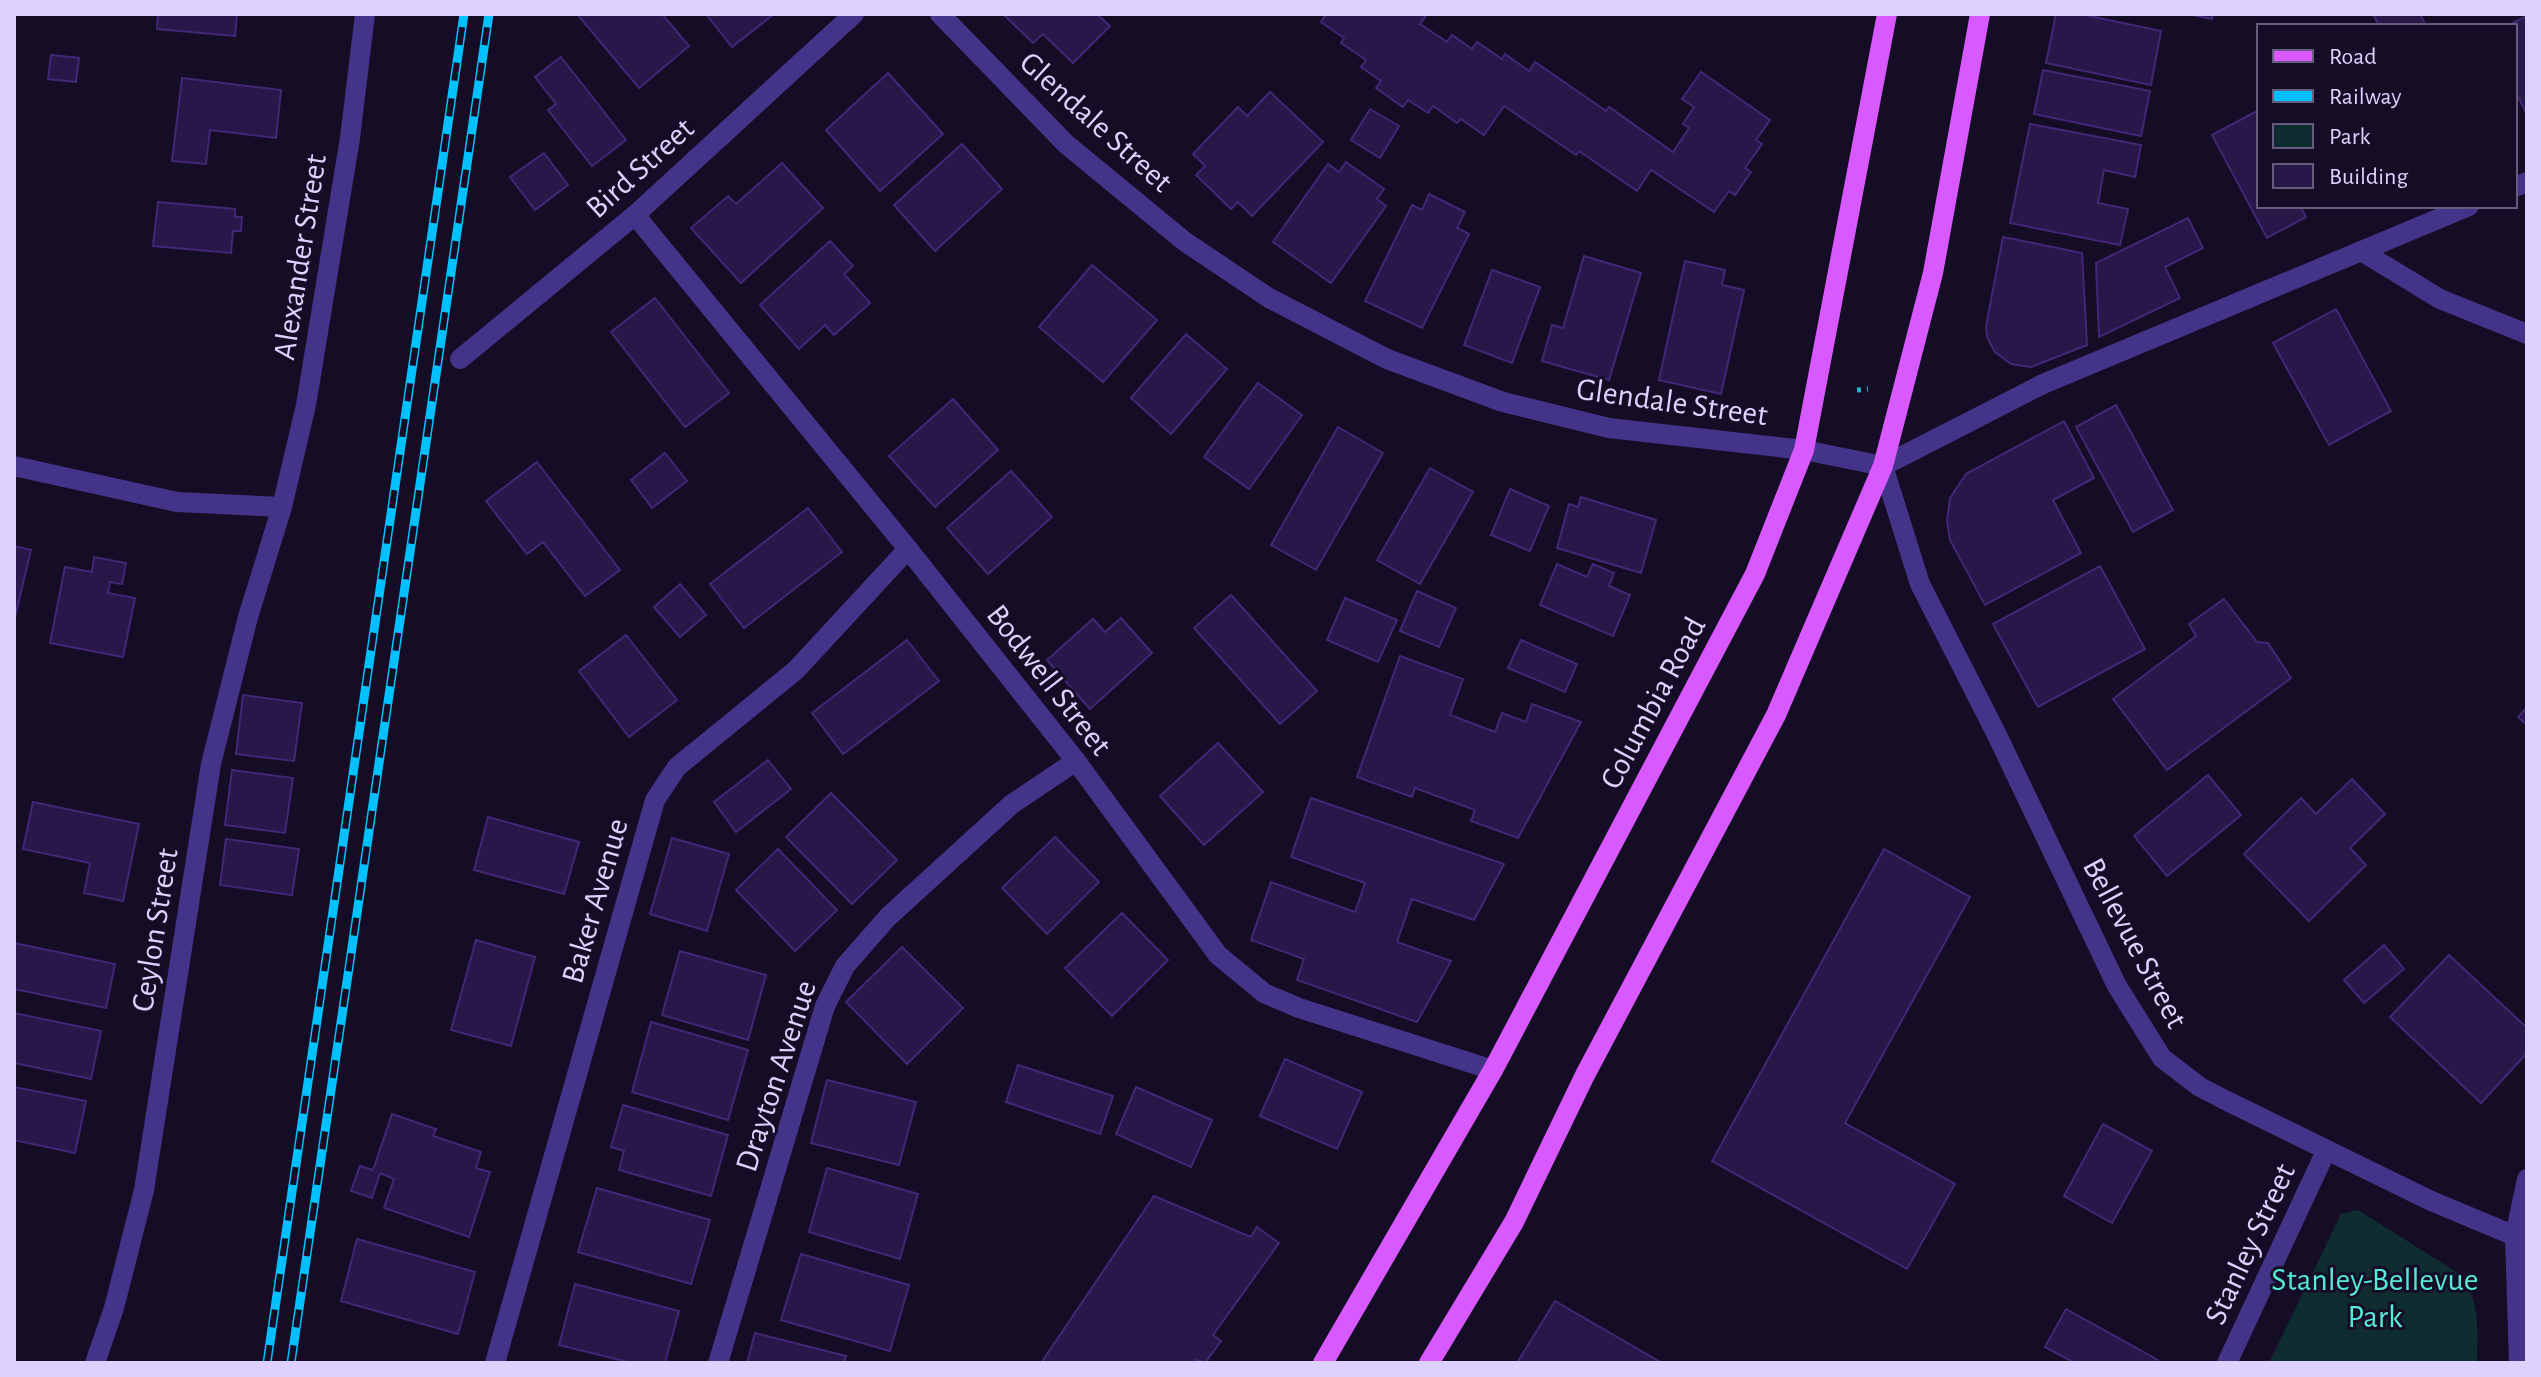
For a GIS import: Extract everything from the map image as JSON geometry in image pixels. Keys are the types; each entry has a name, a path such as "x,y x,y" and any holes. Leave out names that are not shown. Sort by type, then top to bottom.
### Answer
{"main road":[{"name":"Columbia Road","path":"1323,1363 1493,1070 1755,574 1804,450 1887,14"},
{"path":"1429,1363 1514,1222 1585,1075 1776,715 1883,466 1933,273 1980,14"}],"street":[{"name":"Alexander Street","path":"282,507 306,405 350,138 365,14"},
{"name":"Bird Street","path":"460,359 635,215 854,14"},
{"name":"Glendale Street","path":"940,14 1066,144 1184,241 1269,298 1387,359 1503,402 1609,428 1804,450 1883,466"},
{"path":"1883,466 2043,384 2464,208"},
{"name":"Bodwell Street","path":"635,215 908,549 1076,761 1218,955 1264,993 1299,1008 1493,1070"},
{"path":"2361,251 2440,299 2527,334"},
{"path":"14,466 177,502 282,507"},
{"name":"Bellevue Street","path":"1883,466 1920,584 1995,731 2104,960 2162,1058 2200,1087 2326,1151 2429,1200 2515,1236"},
{"name":"Ceylon Street","path":"95,1363 114,1308 144,1190 211,764 248,617 282,507"},
{"name":"Baker Avenue","path":"495,1363 655,800 677,767 796,670 908,549"},
{"name":"Drayton Avenue","path":"718,1363 825,1006 845,966 888,917 1012,804 1076,761"},
{"name":"Stanley Street","path":"2227,1363 2326,1151"},
{"path":"2519,1363 2515,1236 2527,1179"}],"path":[{"path":"1857,390 1868,389"}],"green space":[{"name":"Stanley-Bellevue Park","path":"2358,1210 2455,1271 2464,1281 2476,1314 2477,1363 2269,1363 2341,1214"}],"building":[{"path":"158,14 237,14 235,36 157,29"},
{"path":"577,14 662,14 689,46 639,88"},
{"path":"706,14 774,14 732,47"},
{"path":"1003,14 1097,14 1110,26 1073,63 1043,34 1033,43"},
{"path":"1326,14 1422,14 1425,17 1420,24 1447,42 1452,35 1472,49 1477,42 1502,59 1505,54 1529,71 1535,62 1606,111 1609,107 1673,152 1689,128 1683,124 1694,107 1682,99 1701,72 1770,120 1756,140 1762,144 1745,168 1751,172 1735,195 1729,191 1714,212 1651,170 1637,191 1579,151 1576,155 1504,106 1484,135 1461,119 1457,123 1433,106 1428,113 1408,100 1403,107 1376,88 1381,81 1361,67 1366,60 1341,43 1344,38 1321,22"},
{"path":"2056,14 2080,14 2161,31 2151,85 2046,63"},
{"path":"2187,14 2213,14 2212,19"},
{"path":"2373,14 2420,14 2425,24 2378,24"},
{"path":"2527,18 2527,115 2517,94 2517,24 2511,24"},
{"path":"51,55 79,58 76,82 48,79"},
{"path":"561,57 626,140 592,166 548,110 556,104 535,77"},
{"path":"2043,70 2150,91 2141,136 2034,114"},
{"path":"888,73 943,134 880,191 826,130"},
{"path":"182,78 281,90 276,138 210,130 206,164 172,161"},
{"path":"1270,92 1323,142 1252,216 1238,202 1231,209 1196,175 1205,166 1193,154 1238,107 1247,116"},
{"path":"1370,109 1399,126 1380,158 1351,140"},
{"path":"2257,111 2257,208 2301,208 2306,217 2267,238 2212,135"},
{"path":"2030,124 2141,145 2135,177 2104,170 2098,203 2128,209 2120,245 2010,223"},
{"path":"962,144 1002,189 935,251 894,205"},
{"path":"544,153 568,185 535,210 510,177"},
{"path":"1346,162 1384,189 1377,199 1386,206 1331,283 1273,242 1328,164 1339,172"},
{"path":"782,163 823,208 741,283 691,228 728,196 736,204"},
{"path":"1429,194 1465,212 1457,228 1469,234 1422,328 1365,301 1412,205 1422,210"},
{"path":"158,202 235,209 235,217 242,217 241,231 233,231 231,253 153,246"},
{"path":"2188,218 2203,248 2165,267 2180,298 2099,337 2096,263"},
{"path":"2003,237 2082,253 2087,345 2031,367 2011,364 1995,352 1987,337 1986,326"},
{"path":"830,241 853,266 844,274 870,303 834,335 825,325 799,349 760,305"},
{"path":"1584,256 1641,273 1609,380 1542,361 1552,325 1563,328"},
{"path":"1685,261 1725,270 1722,285 1744,290 1721,394 1659,380"},
{"path":"1092,265 1157,320 1103,382 1039,327"},
{"path":"1492,270 1540,287 1512,363 1464,345"},
{"path":"655,298 729,393 685,427 611,332"},
{"path":"2336,309 2391,411 2329,445 2273,343"},
{"path":"1186,334 1227,369 1171,434 1131,398"},
{"path":"1258,383 1302,415 1249,489 1204,457"},
{"path":"953,399 998,450 935,507 889,456"},
{"path":"2116,405 2173,510 2133,532 2076,427"},
{"path":"2064,421 2094,478 2053,500 2081,553 1985,605 1950,540 1947,521 1950,498 1966,474"},
{"path":"1338,427 1383,453 1316,570 1271,545"},
{"path":"665,453 687,481 652,508 631,480"},
{"path":"537,462 620,570 585,596 543,542 527,554 486,501"},
{"path":"1430,468 1473,492 1420,584 1377,560"},
{"path":"1011,471 1052,517 988,574 947,528"},
{"path":"1510,489 1549,506 1530,551 1491,535"},
{"path":"1581,497 1656,520 1641,573 1557,548 1569,504 1578,507"},
{"path":"808,508 842,552 744,628 710,584"},
{"path":"14,546 31,550 14,621"},
{"path":"94,557 126,563 122,584 110,582 108,593 135,598 123,657 50,643 65,567 92,572"},
{"path":"1557,564 1587,577 1593,564 1614,573 1609,586 1630,595 1613,636 1540,605"},
{"path":"2100,566 2145,649 2038,707 1993,624"},
{"path":"680,584 706,615 680,637 654,607"},
{"path":"1417,591 1456,608 1439,647 1400,631"},
{"path":"1231,595 1317,691 1280,724 1194,628"},
{"path":"1345,598 1397,620 1378,662 1327,640"},
{"path":"2224,599 2257,642 2268,643 2291,678 2167,770 2113,699 2196,636 2189,624"},
{"path":"1121,618 1152,653 1090,709 1047,660 1093,619 1105,632"},
{"path":"626,635 677,700 629,737 579,671"},
{"path":"907,640 939,681 843,754 812,713"},
{"path":"1521,640 1577,664 1565,692 1508,668"},
{"path":"1400,656 1463,679 1450,715 1495,732 1502,713 1526,722 1532,704 1581,722 1518,838 1471,821 1475,810 1415,788 1412,797 1357,777"},
{"path":"243,695 302,703 294,761 236,754"},
{"path":"2527,707 2527,725 2518,717"},
{"path":"1218,743 1263,792 1204,845 1160,796"},
{"path":"768,760 791,789 736,832 714,802"},
{"path":"232,770 293,778 285,833 225,825"},
{"path":"2208,775 2241,815 2167,876 2134,836"},
{"path":"2352,779 2385,814 2350,848 2366,865 2309,921 2244,854 2301,798 2316,814"},
{"path":"831,793 897,860 852,904 786,837"},
{"path":"1311,798 1504,864 1474,920 1412,899 1397,942 1451,961 1417,1022 1297,980 1304,959 1251,940 1271,882 1355,912 1365,883 1291,857"},
{"path":"33,802 139,824 123,901 84,893 90,863 23,849"},
{"path":"488,817 579,842 564,894 474,870"},
{"path":"1055,837 1099,882 1047,934 1002,888"},
{"path":"672,838 729,854 707,931 650,914"},
{"path":"226,839 299,849 292,895 220,885"},
{"path":"778,849 837,910 795,951 736,890"},
{"path":"1884,849 1970,897 1845,1123 1955,1184 1907,1269 1712,1161"},
{"path":"1122,913 1168,960 1112,1016 1065,968"},
{"path":"476,940 535,957 511,1046 451,1030"},
{"path":"14,943 115,964 106,1008 14,989"},
{"path":"2384,945 2404,969 2364,1003 2344,980"},
{"path":"902,947 963,1008 907,1064 846,1002"},
{"path":"680,951 766,975 748,1040 662,1015"},
{"path":"2449,955 2527,1028 2527,1053 2481,1103 2390,1017"},
{"path":"14,1013 101,1031 91,1079 14,1063"},
{"path":"651,1022 748,1050 728,1120 632,1092"},
{"path":"1285,1059 1362,1092 1337,1149 1260,1116"},
{"path":"1018,1065 1113,1096 1100,1134 1006,1102"},
{"path":"827,1080 916,1102 899,1165 811,1143"},
{"path":"14,1087 86,1101 75,1153 14,1140"},
{"path":"1136,1087 1212,1120 1191,1167 1116,1134"},
{"path":"623,1105 728,1135 711,1196 619,1170 624,1151 611,1147"},
{"path":"392,1114 436,1129 433,1136 481,1152 476,1168 490,1172 469,1237 384,1208 394,1179 380,1173 372,1198 351,1191 360,1166 373,1170"},
{"path":"2103,1124 2152,1151 2112,1223 2064,1196"},
{"path":"827,1168 918,1194 900,1259 809,1232"},
{"path":"597,1188 710,1220 691,1284 578,1252"},
{"path":"1154,1196 1251,1237 1257,1227 1279,1243 1213,1335 1221,1341 1205,1363 1196,1360 1194,1363 1041,1363"},
{"path":"357,1239 475,1272 458,1334 341,1301"},
{"path":"801,1254 909,1285 890,1351 781,1320"},
{"path":"575,1284 679,1311 665,1363 632,1363 559,1345"},
{"path":"1555,1301 1662,1363 1517,1363"},
{"path":"2066,1309 2158,1360 2157,1363 2075,1363 2045,1347"},
{"path":"755,1333 846,1356 844,1363 747,1363"}],"railway":[{"path":"267,1363 464,14"},
{"path":"291,1363 489,14"}]}
